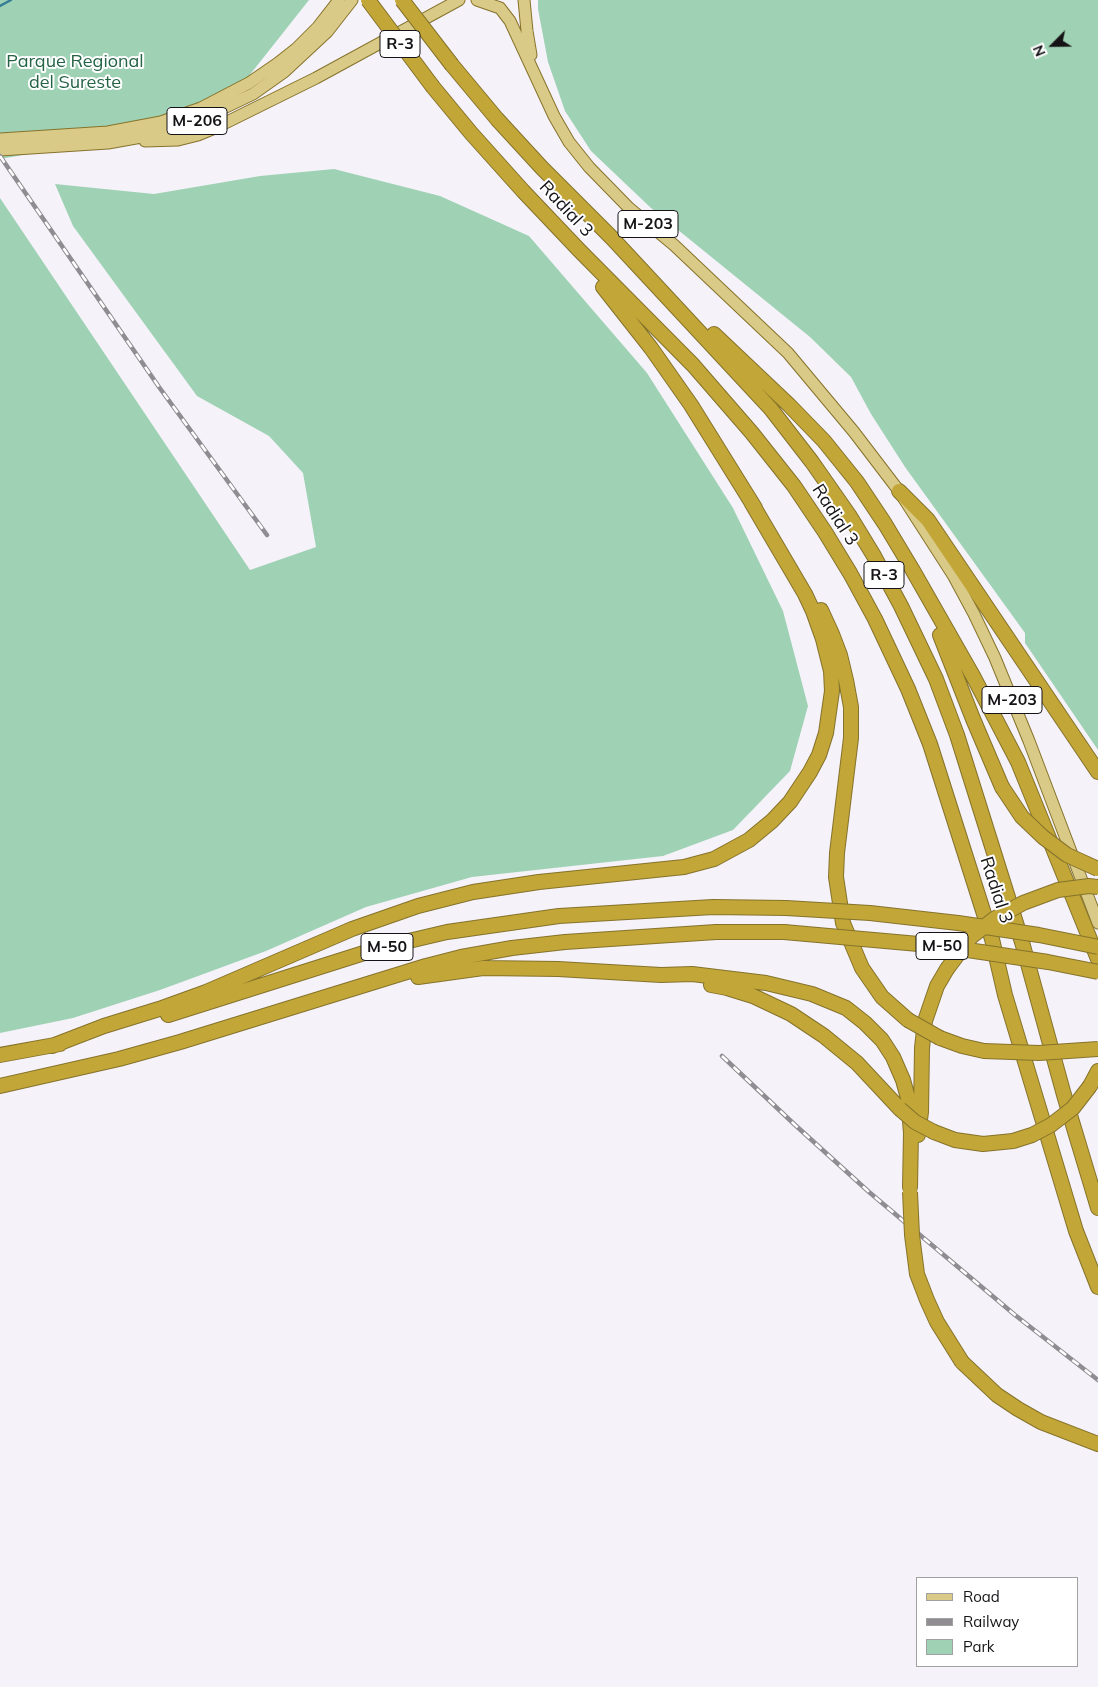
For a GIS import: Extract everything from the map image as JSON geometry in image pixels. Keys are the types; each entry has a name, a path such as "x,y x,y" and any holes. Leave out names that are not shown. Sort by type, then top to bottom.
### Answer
{"highway":[{"name":"Radial 3","path":"368,0 433,87 471,133 579,250 692,365 752,433 794,486 825,532 858,588 904,680 930,744 992,939 1005,995 1076,1231 1098,1287"},
{"name":"Radial 3","path":"402,0 452,65 542,168 612,238 771,409 812,462 849,515 874,556 901,606 936,679 958,735 1020,933 1064,1095 1098,1208"},
{"path":"52,1046 104,1026 159,1010 206,992 352,929 418,906 473,892 539,882 684,867 714,859 749,840 772,822 790,802 819,755 826,733 832,691 831,671 823,638 805,594 691,405 640,334 614,299 524,200 471,133"},
{"path":"612,238 789,404 824,441 857,482 912,569 973,676 1022,770 1098,959"},
{"path":"789,404 855,484 884,529 908,572 944,643 1002,787 1022,817 1043,837 1067,855 1098,869"},
{"path":"899,491 928,520 1098,772"},
{"path":"751,502 803,577 823,613 840,655 846,680 851,707 851,738 837,852 836,877 843,923 862,968 882,997 908,1020 940,1038 962,1046 984,1051 1039,1052 1098,1049"},
{"path":"910,1189 921,1112 922,1048 925,1021 947,968 971,937 994,919 1023,903 1058,890 1089,886 1098,887"},
{"name":"M-50","path":"0,1055 52,1046 181,1011 383,948 448,932 568,916 713,907 786,908 958,923 1039,935 1098,947"},
{"name":"M-50","path":"0,1086 119,1059 180,1042 376,981 461,957 512,948 565,942 716,932 784,932 941,946 1048,962 1098,972"},
{"path":"376,981 395,981 482,968 558,969 661,975 692,974 766,983 812,994 846,1008 882,1040 893,1057 905,1089 911,1133 910,1189 912,1235 918,1274 926,1300 937,1322 962,1362 997,1395 1041,1422 1098,1444"},
{"path":"661,975 727,988 753,996 791,1014 824,1036 857,1063 900,1109 915,1122 955,1140 983,1144 1013,1141 1032,1135 1051,1125 1073,1108 1098,1072"}],"main road":[{"name":"M-206","path":"0,139 108,132 153,124 201,108 249,83 278,63 297,48 318,27 339,0"},
{"name":"M-206","path":"0,150 108,143 146,136 201,119 253,94 284,72 327,32 352,0"},
{"path":"108,143 178,140 198,135 316,78 459,0"},
{"path":"477,0 500,8 518,34 535,74"},
{"name":"M-203","path":"524,0 527,31 535,74 554,116 569,142 589,168 629,208 674,245 788,353 854,432 899,491 953,575 995,658 1029,741 1098,923"}],"green space":[{"name":"Parque Regional del Sureste","path":"0,0 309,0 237,91 178,128 0,159"},
{"path":"538,0 1098,0 1098,750 1025,643 1025,633 905,467 871,414 851,377 810,337 651,208 591,151 565,111 548,62"},
{"path":"334,169 440,196 529,236 647,373 733,508 783,611 808,706 790,771 733,830 663,856 472,877 366,907 266,951 160,990 73,1018 0,1033 0,198 250,570 316,547 303,473 269,436 197,396 73,226 55,184 154,194 260,176"}],"waterway":[{"path":"0,6 11,0"}],"railway":[{"path":"0,156 159,387 267,535"},
{"path":"722,1056 869,1192 1015,1315 1098,1380"}]}
